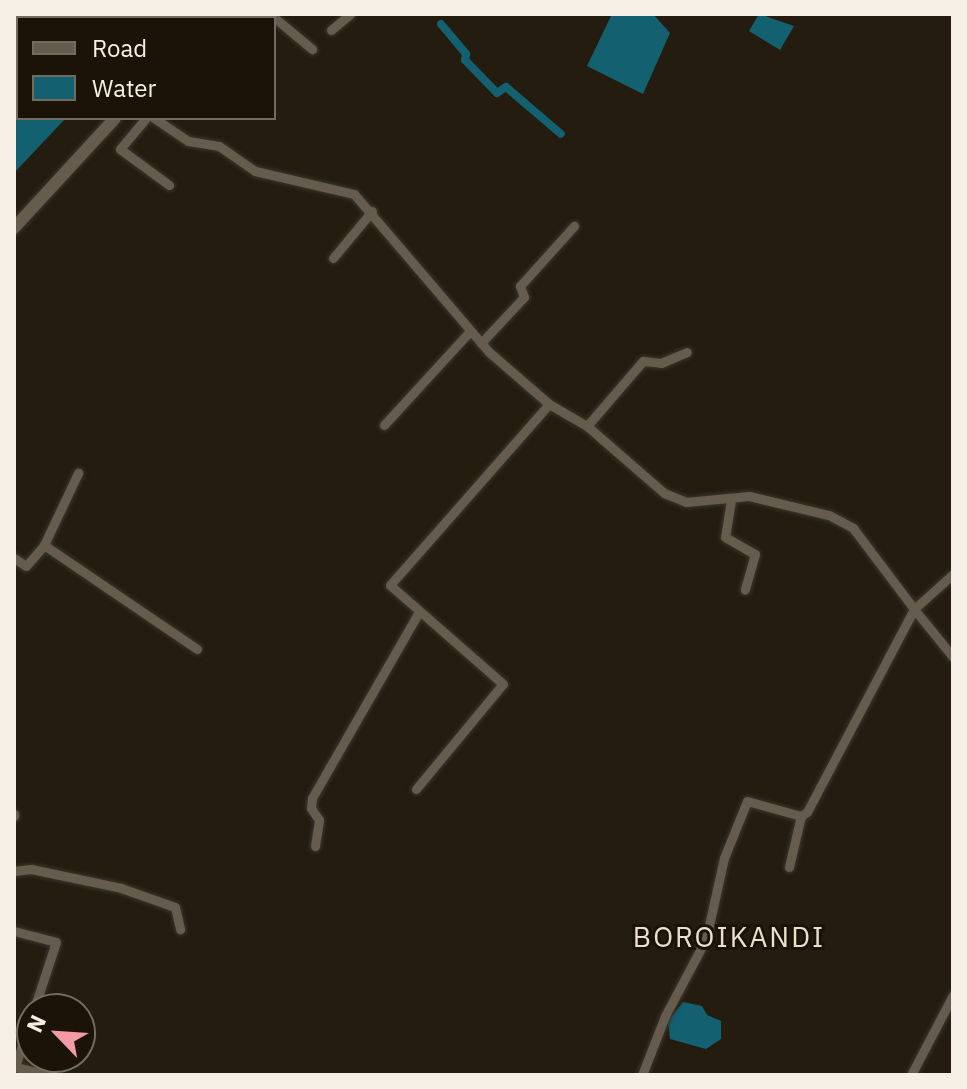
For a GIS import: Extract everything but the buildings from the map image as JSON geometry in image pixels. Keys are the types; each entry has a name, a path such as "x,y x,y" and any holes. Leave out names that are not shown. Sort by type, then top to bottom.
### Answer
{"street":[{"path":"331,30 350,14"},
{"path":"276,19 312,49"},
{"path":"14,228 113,120"},
{"path":"144,120 120,149 169,185"},
{"path":"157,120 188,141 219,146 255,171 345,191 372,211 481,343 549,404 587,426 664,493 686,502 774,501 829,515 853,528 953,656"},
{"path":"333,258 372,211"},
{"path":"481,343 524,297 519,287 574,226"},
{"path":"384,425 470,331"},
{"path":"587,426 643,361 661,363 687,352"},
{"path":"416,789 503,684 391,589 392,581 549,404"},
{"path":"14,558 26,566 44,545 78,473"},
{"path":"731,500 725,537 755,554 745,590"},
{"path":"44,545 197,649"},
{"path":"789,867 801,816 914,609 953,574"},
{"path":"315,846 319,820 311,808 312,798 419,612"},
{"path":"642,1075 706,939 724,858 743,806 753,801 801,816"},
{"path":"14,871 31,869 121,888 175,907 180,929"},
{"path":"14,931 56,942 39,993"},
{"path":"911,1075 953,995"}],"water":[{"path":"14,14 160,14 16,16 16,120 64,120 14,173"},
{"path":"612,14 653,14 670,33 643,94 587,66"},
{"path":"759,14 794,26 780,50 749,31"},
{"path":"683,1002 702,1006 707,1015 721,1021 721,1039 706,1049 670,1039 668,1021"}],"waterway":[{"path":"441,24 466,54 465,60 497,93 506,87 561,134"}],"district":[{"name":"BOROIKANDI","path":"729,937"}]}
